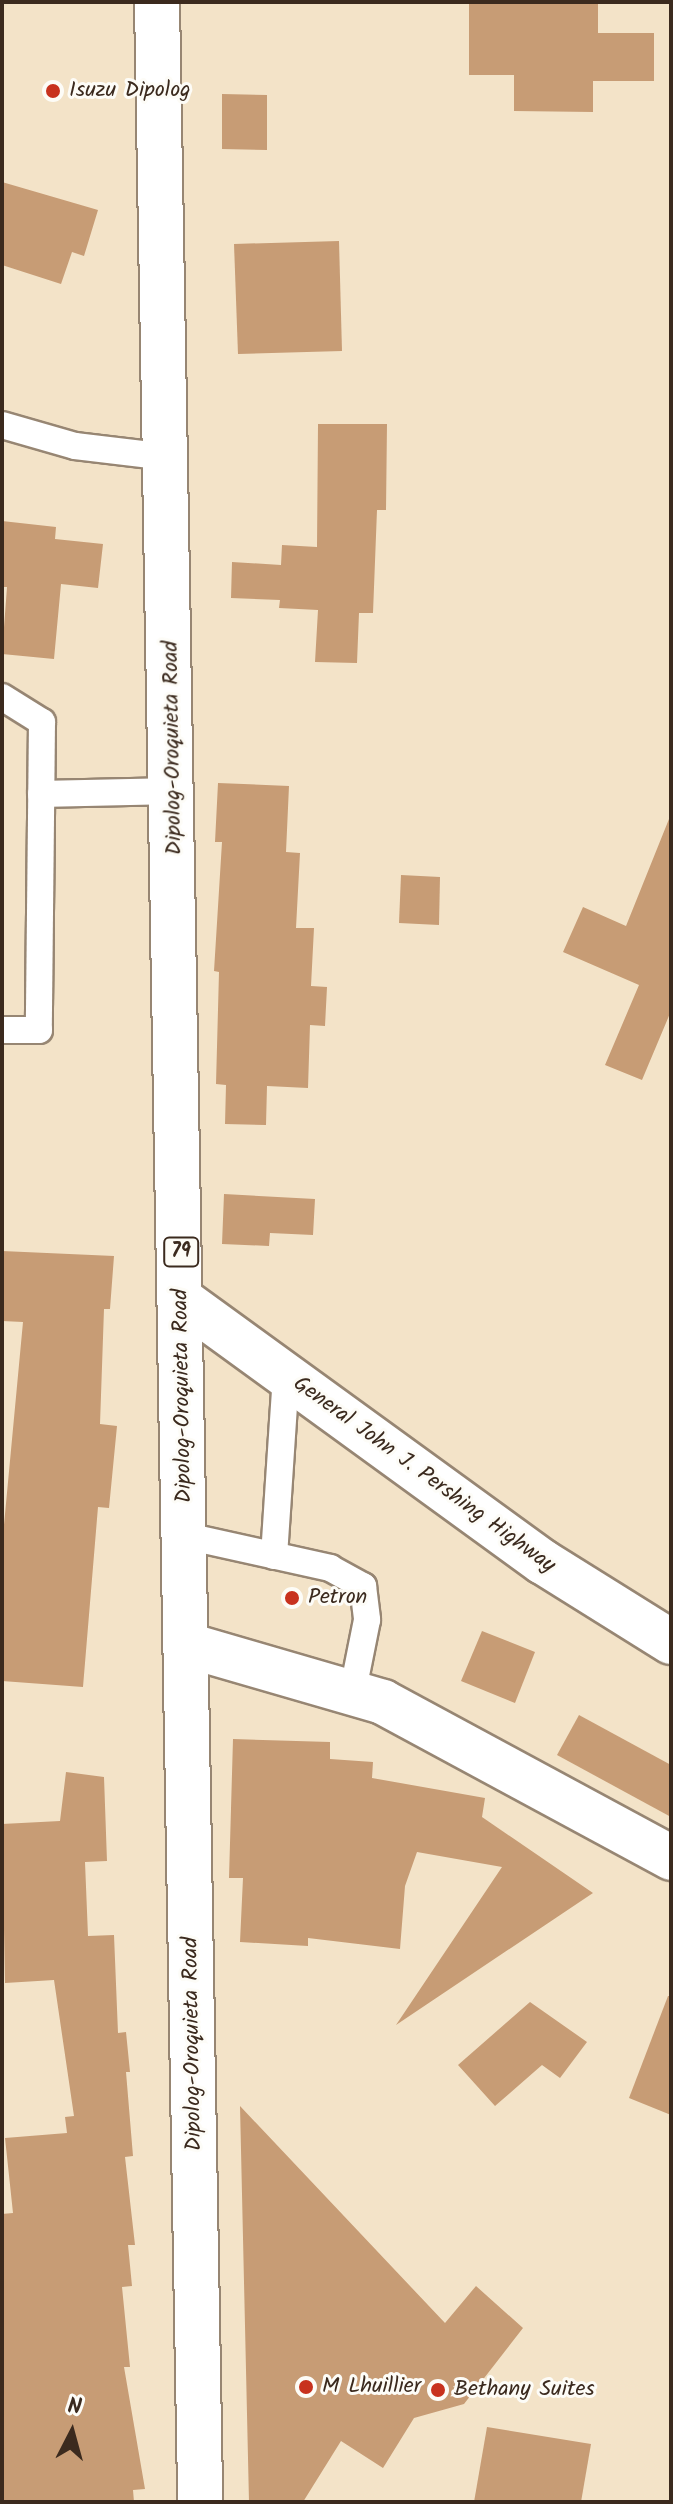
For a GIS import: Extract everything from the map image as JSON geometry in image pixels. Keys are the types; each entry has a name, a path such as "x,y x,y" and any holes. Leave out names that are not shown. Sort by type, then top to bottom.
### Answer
{"main road":[{"name":"Dipolog-Oroquieta Road","path":"157,2 174,791 200,2502"},
{"name":"General John J. Pershing Highway","path":"182,1300 543,1562 671,1642"},
{"path":"187,1645 353,1690 410,1714 671,1858"}],"lane":[{"path":"2,425 75,446 167,457"},
{"path":"2,697 42,722 39,1030 2,1030"},
{"path":"41,794 174,791"},
{"path":"274,1556 286,1375"},
{"path":"186,1536 330,1568 363,1586 367,1620 353,1690"}],"building":[{"path":"469,2 598,2 598,33 654,33 654,81 593,81 593,112 514,111 514,75 469,75"},
{"path":"222,94 267,95 267,150 222,149"},
{"path":"2,182 98,210 84,256 72,252 61,284 2,265"},
{"path":"339,241 342,351 238,354 234,244"},
{"path":"318,424 387,424 386,510 377,510 373,613 359,613 357,663 315,662 318,610 279,608 280,600 231,598 232,562 281,565 282,545 317,547"},
{"path":"2,521 56,527 55,539 103,544 98,588 61,584 54,659 2,654 7,587 2,587"},
{"path":"218,783 289,786 286,852 300,853 296,928 314,928 311,986 327,987 325,1026 310,1025 308,1088 267,1086 266,1125 225,1124 226,1085 216,1084 219,972 214,971 222,842 215,842"},
{"path":"669,819 671,1011 642,1080 605,1065 639,985 563,952 583,907 626,926"},
{"path":"401,875 440,877 439,925 399,923"},
{"path":"224,1194 315,1199 313,1235 270,1233 269,1246 222,1244"},
{"path":"2,1251 114,1256 110,1309 104,1309 100,1424 117,1426 109,1508 98,1507 83,1687 2,1681 2,1546 23,1322 2,1321"},
{"path":"482,1631 535,1652 515,1703 461,1681"},
{"path":"579,1715 671,1765 671,1817 557,1755"},
{"path":"233,1739 330,1742 330,1759 373,1762 372,1778 485,1798 482,1817 593,1893 396,2025 502,1867 417,1852 405,1886 400,1949 308,1938 308,1946 240,1942 243,1878 229,1878"},
{"path":"66,1772 104,1777 107,1861 85,1862 88,1936 114,1935 118,2033 126,2032 130,2072 126,2072 133,2156 125,2157 135,2245 128,2245 132,2286 122,2287 130,2367 124,2367 145,2489 133,2490 134,2502 2,2502 2,2214 13,2213 5,2138 67,2133 65,2117 74,2116 54,1980 5,1983 2,1824 60,1821"},
{"path":"668,1996 671,1996 671,2115 629,2098"},
{"path":"530,2002 587,2042 560,2078 542,2065 495,2106 458,2065"},
{"path":"240,2106 445,2323 476,2286 523,2328 464,2404 414,2418 383,2468 341,2441 303,2502 249,2502"},
{"path":"487,2427 591,2444 581,2502 474,2502"}],"place":[{"name":"Isuzu Dipolog","path":"53,91"},
{"name":"Petron","path":"292,1598"},
{"name":"M Lhuillier","path":"306,2387"},
{"name":"Bethany Suites","path":"438,2390"}]}
